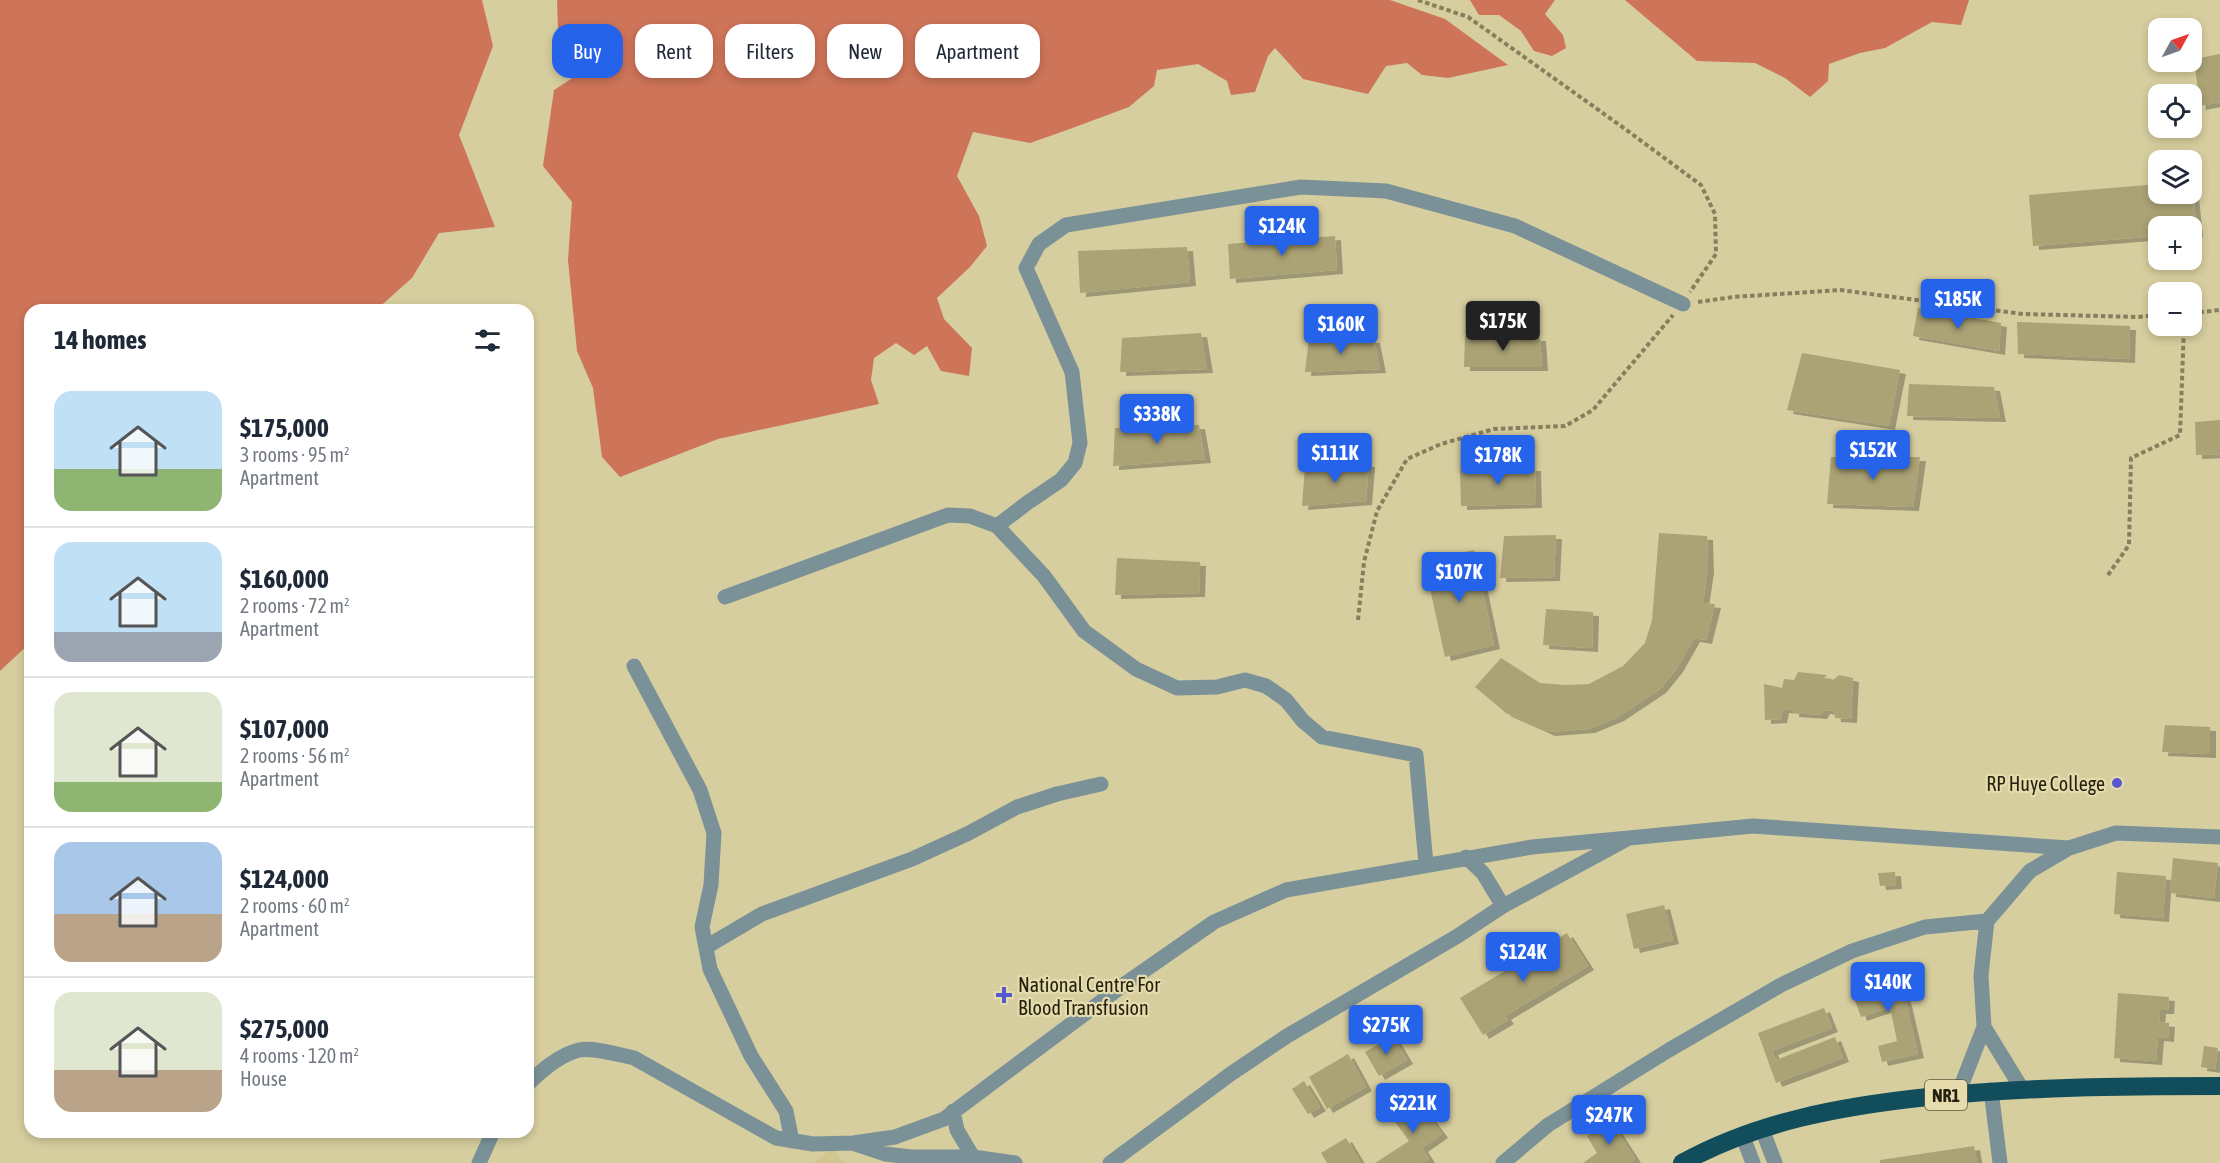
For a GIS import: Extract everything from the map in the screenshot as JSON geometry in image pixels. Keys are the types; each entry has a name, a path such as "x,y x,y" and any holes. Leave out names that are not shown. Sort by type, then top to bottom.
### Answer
{"highway":[{"name":"NR1","path":"1682,1163 1762,1129 1829,1110 1992,1090 2220,1086"}],"street":[{"path":"997,526 1061,480 1075,463 1080,443 1072,372 1026,268 1039,244 1066,225 1301,187 1386,191 1515,226 1683,304"},
{"path":"725,597 948,515 970,516 997,526 1044,576 1084,631 1136,669 1177,688 1217,687 1245,680 1266,686 1286,700 1303,721 1322,737 1416,755 1426,864"},
{"path":"634,666 700,790 714,833 711,885 702,927 710,969 751,1056 786,1111 792,1141"},
{"path":"706,947 762,914 912,859 967,834 1017,807 1057,794 1101,784"},
{"path":"534,1078 549,1064 579,1050 610,1053 634,1058 776,1138 813,1143 853,1143 895,1137 944,1119 1122,986 1214,922 1286,890 1532,847 1753,826 2069,848"},
{"path":"1958,1094 1984,1027 1981,975 1987,921 2030,871 2069,848 2116,833 2220,837"},
{"path":"1110,1163 1232,1073 1287,1036 1456,937 1503,906 1629,837"},
{"path":"1466,857 1483,873 1503,906"},
{"path":"1503,1163 1548,1125 1781,984 1851,951 1925,927 1987,921"},
{"path":"1984,1027 2022,1089"},
{"path":"1992,1090 2000,1163"},
{"path":"953,1111 957,1130 973,1157"},
{"path":"1762,1129 1775,1163"},
{"path":"1743,1137 1753,1163"},
{"path":"479,1163 490,1138"},
{"path":"853,1143 885,1159 973,1157 1015,1163"}],"path":[{"path":"1358,620 1364,562 1377,511 1407,459 1441,444 1494,429 1565,426 1593,410 1683,304 1716,254 1715,214 1701,185 1468,17 1418,0"},
{"path":"1683,304 1733,297 1840,290 2023,314 2148,316"},
{"path":"2202,311 2220,310"},
{"path":"2108,575 2129,544 2131,458 2180,435 2184,336"}],"shaded area":[{"path":"0,0 482,0 493,46 459,135 495,227 439,233 412,278 383,304 24,304 24,649 0,671"},
{"path":"557,0 1390,0 1445,19 1508,65 1448,78 1422,75 1407,63 1386,66 1368,94 1303,79 1275,48 1268,56 1255,92 1231,95 1227,81 1198,64 1157,70 1154,86 1129,107 1030,143 973,132 957,176 979,216 987,246 970,267 937,298 944,319 972,348 969,376 941,371 927,346 914,355 896,343 874,358 871,380 879,404 718,439 620,477 602,457 593,388 577,351 568,260 572,202 543,166 554,90 571,78 623,78 623,24 558,24"},
{"path":"1470,0 1555,0 1545,14 1563,35 1566,48 1552,56 1534,51 1521,31 1499,15 1479,15"},
{"path":"1625,0 1969,0 1961,25 1932,22 1885,48 1860,53 1829,64 1828,81 1810,97 1785,78 1755,63 1697,61"},
{"path":"832,1148 844,1163 813,1163"}],"building":[{"path":"2220,54 2220,102 2202,106 2202,84 2197,84 2196,72 2202,72 2202,57"},
{"path":"2148,185 2148,204 2194,204 2195,216 2148,216 2148,237 2033,246 2029,195"},
{"path":"1335,236 1337,270 1230,279 1228,244"},
{"path":"1187,247 1190,282 1080,293 1078,251"},
{"path":"1918,308 2001,323 1999,351 1913,336"},
{"path":"2017,322 2130,326 2129,359 2018,354"},
{"path":"1201,333 1207,369 1120,372 1122,338"},
{"path":"1465,336 1540,337 1542,367 1464,367"},
{"path":"1309,337 1374,339 1380,369 1305,372"},
{"path":"1802,353 1900,370 1889,426 1787,410"},
{"path":"1909,384 1994,387 2000,418 1907,416"},
{"path":"2220,420 2220,454 2196,455 2195,422"},
{"path":"1199,425 1205,459 1113,466 1115,428"},
{"path":"1831,457 1920,457 1913,507 1827,504"},
{"path":"1369,463 1366,501 1302,506 1305,466"},
{"path":"1535,467 1536,504 1461,506 1460,469"},
{"path":"1659,533 1707,536 1708,569 1703,603 1715,604 1706,640 1694,638 1677,668 1660,689 1618,717 1589,729 1549,732 1506,713 1475,687 1501,658 1540,683 1565,685 1589,684 1623,666 1645,643 1652,620"},
{"path":"1556,535 1554,577 1500,578 1504,536"},
{"path":"1474,550 1494,645 1445,657 1424,561"},
{"path":"1117,558 1200,562 1199,593 1115,595"},
{"path":"1546,609 1593,612 1592,648 1543,645"},
{"path":"1798,672 1827,675 1824,678 1833,680 1839,675 1853,678 1851,719 1835,718 1834,711 1824,710 1821,715 1793,713 1793,710 1783,709 1781,719 1765,720 1764,684 1782,688 1784,679 1794,680"},
{"path":"2165,725 2210,727 2210,754 2162,752"},
{"path":"2173,858 2218,863 2214,898 2170,893"},
{"path":"1895,872 1896,885 1880,886 1878,873"},
{"path":"2117,872 2166,876 2163,918 2114,914"},
{"path":"1664,905 1673,940 1634,949 1626,914"},
{"path":"1567,933 1588,966 1505,1016 1508,1020 1483,1035 1460,998"},
{"path":"1896,972 1906,1002 1918,1054 1882,1062 1878,1046 1897,1041 1890,1007 1861,1017 1850,987"},
{"path":"2118,993 2169,997 2168,1010 2160,1010 2159,1022 2169,1023 2168,1038 2158,1037 2156,1061 2114,1058"},
{"path":"1824,1008 1832,1028 1772,1051 1776,1060 1835,1037 1843,1058 1776,1083 1758,1033"},
{"path":"1393,1036 1407,1060 1379,1076 1365,1052"},
{"path":"2204,1046 2218,1048 2215,1069 2201,1067"},
{"path":"1348,1054 1366,1087 1327,1109 1309,1077"},
{"path":"1304,1081 1320,1107 1308,1114 1292,1089"},
{"path":"1415,1097 1442,1134 1422,1148 1429,1159 1422,1163 1375,1163 1409,1141 1390,1115"},
{"path":"1611,1121 1635,1159 1629,1163 1583,1163 1597,1153 1587,1136"},
{"path":"1346,1138 1361,1163 1327,1163 1321,1153"},
{"path":"1974,1146 1977,1163 1880,1163 1880,1160"}],"place":[{"name":"RP Huye College","path":"2117,783"},
{"name":"National Centre For Blood Transfusion","path":"1004,995"}]}
